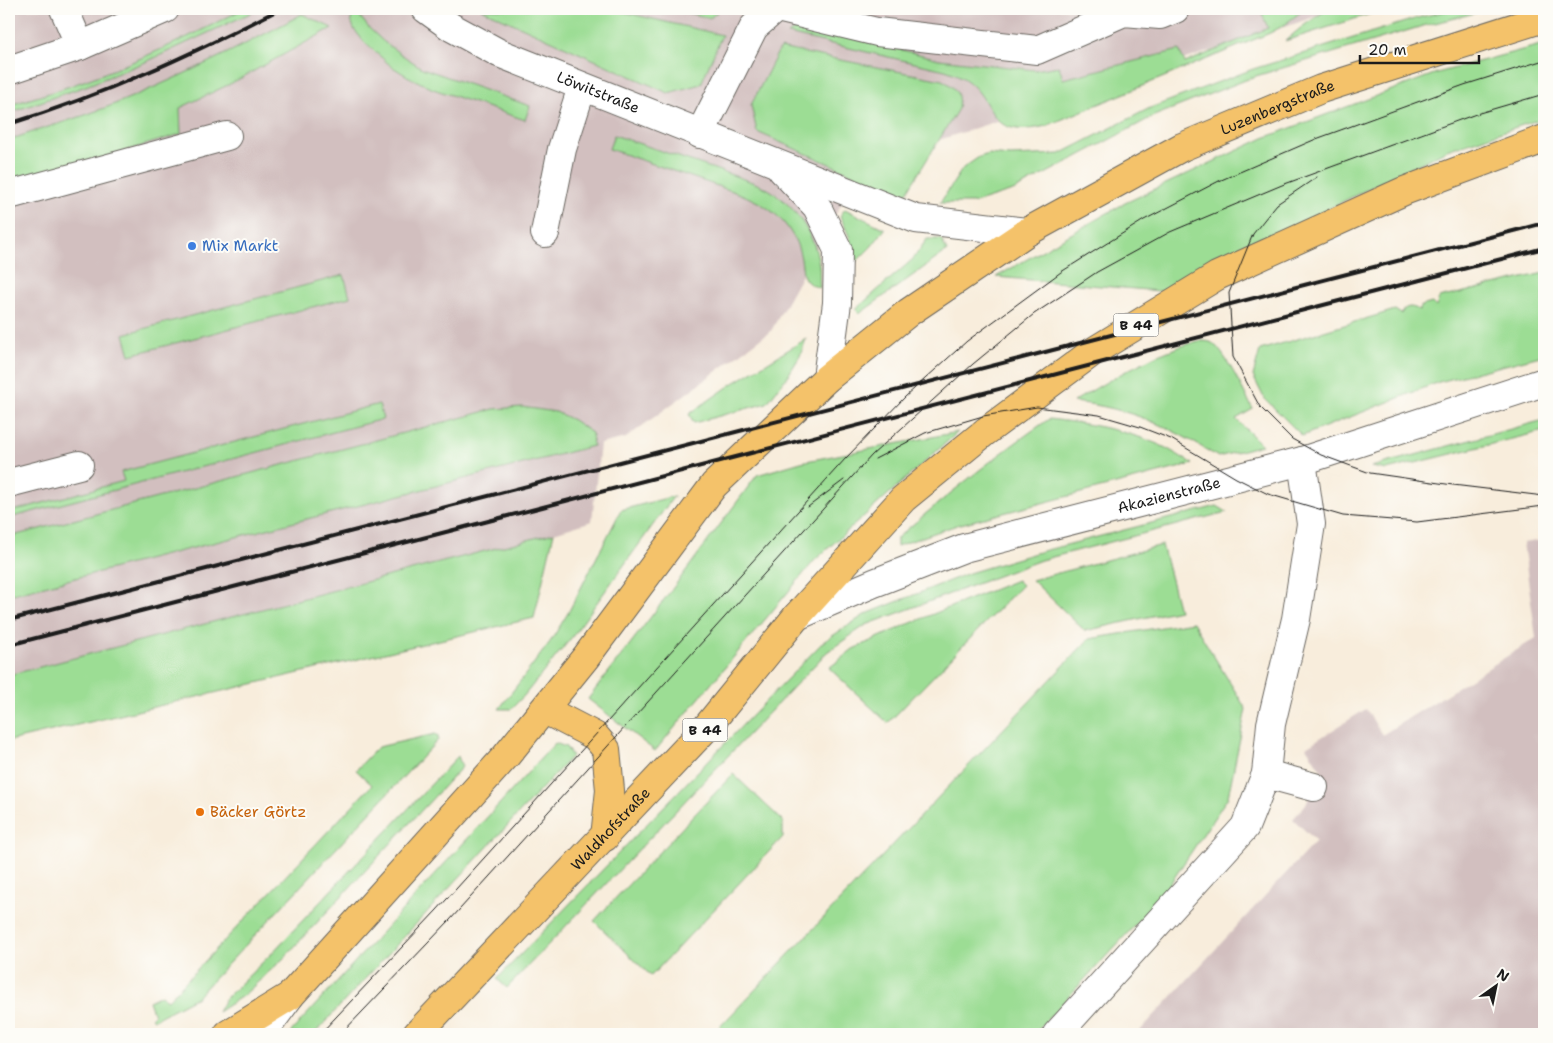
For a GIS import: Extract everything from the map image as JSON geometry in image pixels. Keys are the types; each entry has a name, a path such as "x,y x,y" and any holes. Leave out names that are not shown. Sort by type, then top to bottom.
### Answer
{"main road":[{"name":"Luzenbergstraße","path":"545,710 714,485 827,378 909,312 1027,232 1182,147 1321,89 1544,18"},
{"name":"B 44","path":"798,616 903,499 985,432 1094,351 1217,276 1404,192 1544,139"},
{"name":"Waldhofstraße","path":"417,1034 706,728 798,616"},
{"path":"228,1034 290,996 506,756 545,710 595,736 606,749 610,790 605,837"}],"street":[{"path":"64,9 80,46"},
{"path":"9,70 80,46 165,9"},
{"name":"Löwitstraße","path":"426,9 451,27 499,53 916,219 1027,232"},
{"path":"700,134 754,27 775,9"},
{"path":"781,9 876,32 1037,50 1126,10 1160,15 1175,9"},
{"path":"545,233 562,149 582,87"},
{"path":"9,213 12,212 9,197 228,136"},
{"name":"Löwitstraße","path":"778,165 817,206 838,250 837,303 827,378"},
{"name":"Akazienstraße","path":"798,616 874,583 964,548 1302,461 1544,382"},
{"path":"1057,1034 1245,828 1266,774 1271,724 1296,618 1311,524 1302,461"},
{"path":"9,483 80,465"},
{"path":"1266,774 1314,787"},
{"path":"262,1034 290,996"}],"shaded area":[{"path":"9,9 1339,9 863,165 771,331 626,438 600,444 592,521 554,533 9,675"},
{"path":"1544,540 1544,1034 1137,1034 1316,841 1293,819 1306,804 1321,770 1306,747 1366,709 1382,735 1536,638 1523,543"}],"green space":[{"path":"243,9 259,9 148,61 86,86 9,113 9,105 69,86 129,63 158,51"},
{"path":"354,9 369,28 384,42 422,68 530,106 525,120 433,89 391,66 364,42 354,29 351,20"},
{"path":"481,9 610,9 722,35 701,84 668,93"},
{"path":"670,9 721,9 710,18"},
{"path":"1260,9 1305,9 1270,33 1046,126 1025,129 1014,129 999,122 975,88 965,79 954,73 788,34 803,26 939,59 1035,70 1059,66 1063,79 1179,50 1185,63 1268,28"},
{"path":"1328,9 1386,9 1285,41"},
{"path":"1454,9 1491,9 1423,26 1256,76 1154,116 1013,191 974,203 940,203 963,168 979,157 989,154 1010,156 1060,154 1150,108 1253,69 1421,17"},
{"path":"302,14 332,28 232,83 180,108 181,134 9,186 9,140 98,111 135,96 208,63"},
{"path":"1544,44 1544,118 1447,150 1269,238 1170,292 996,277 1125,203 1264,138 1437,73"},
{"path":"780,48 942,80 954,88 958,94 958,109 904,197 757,132 751,105"},
{"path":"614,135 753,183 777,195 792,209 804,225 814,244 819,264 820,288 805,279 795,239 783,221 770,210 755,200 738,193 609,149"},
{"path":"845,209 885,229 856,262 849,236 840,216"},
{"path":"927,239 941,239 947,251 859,314 856,309 913,259"},
{"path":"1544,273 1544,355 1439,382 1302,436 1264,398 1253,376 1260,350 1395,310 1401,314 1409,307 1419,310 1421,306 1432,303 1436,307 1439,298"},
{"path":"344,275 350,297 130,355 124,334"},
{"path":"806,339 800,356 767,403 694,423 689,414 732,384"},
{"path":"1198,341 1209,342 1215,345 1227,361 1253,409 1236,419 1262,445 1218,457 1149,420 1113,409 1073,402 1149,359"},
{"path":"379,404 383,419 9,518 9,512 124,481 121,472"},
{"path":"522,407 556,412 573,420 592,433 593,446 9,595 9,537 494,409"},
{"path":"1049,419 1116,430 1142,438 1170,450 1193,464 957,525 897,546 897,538 934,507 990,462"},
{"path":"1544,420 1544,431 1387,470 1371,467"},
{"path":"958,432 815,560 655,751 588,699 757,475 801,462"},
{"path":"674,496 572,637 523,697 511,709 499,709 550,642 568,613 621,510"},
{"path":"1217,506 1227,512 1041,560 866,625 827,652 507,988 497,979 823,642 866,614 969,573 1039,552"},
{"path":"554,533 534,618 9,741 9,675"},
{"path":"1162,545 1179,610 1085,631 1032,580"},
{"path":"1017,580 1022,585 888,723 829,668 853,649 906,625"},
{"path":"1193,622 1246,709 1228,797 1162,896 1034,1034 713,1034 1089,639"},
{"path":"435,734 438,736 438,740 197,997 153,1020 151,1018 154,1015 149,1001 161,995 168,1000 372,785 356,770 378,747"},
{"path":"555,743 566,747 572,756 314,1034 289,1034"},
{"path":"458,756 462,767 283,959 244,995 218,1012 225,999 270,955"},
{"path":"733,774 783,821 783,837 651,976 594,921"}],"tram line":[{"path":"320,1034 437,910 846,458 905,397 967,341 1061,272 1144,220 1219,181 1316,139 1464,85 1544,60"},
{"path":"341,1034 450,920 872,455 973,364 1034,314 1097,272 1170,232 1282,185 1476,114 1544,94"},
{"path":"1317,177 1277,204 1253,234 1229,293 1233,357 1260,407 1292,439 1321,455 1370,473 1544,496"},
{"path":"875,459 925,433 983,416 1037,407 1099,415 1140,427 1171,439 1236,478 1268,494 1343,516 1417,522 1544,506"},
{"path":"808,507 844,480"}],"railway":[{"path":"9,124 113,87 214,42 280,9"},
{"path":"9,620 1544,223"},
{"path":"9,645 1544,248"}],"place":[{"name":"Mix Markt","path":"192,246"},
{"name":"Bäcker Görtz","path":"200,812"}]}
